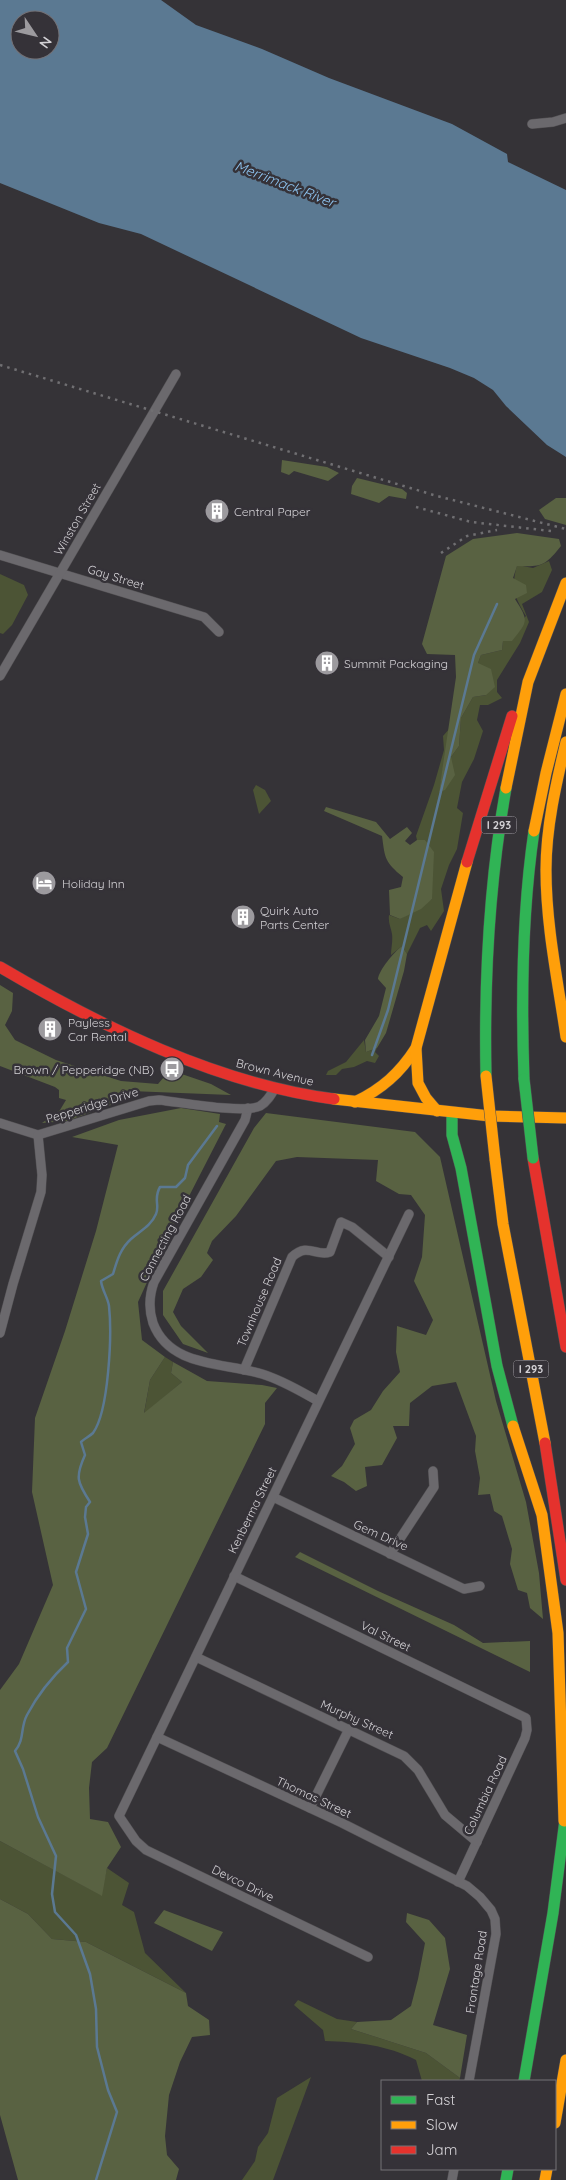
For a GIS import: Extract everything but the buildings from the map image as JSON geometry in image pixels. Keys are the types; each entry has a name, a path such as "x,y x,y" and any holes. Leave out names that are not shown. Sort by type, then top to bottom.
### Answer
{"main road":[{"name":"I 293","path":"566,583 528,682 502,806 489,902 484,1014 486,1076 503,1224 551,1477 566,1580"},
{"path":"437,1111 426,1098 418,1084 416,1048 454,906 507,728 528,682"},
{"name":"I 293","path":"566,694 536,820 521,982 524,1079 533,1158 566,1348"},
{"path":"566,742 551,824 546,868 550,934 566,1037"},
{"name":"Brown Avenue","path":"0,967 48,994 126,1033 196,1063 275,1088 355,1102 437,1111 506,1117 566,1118"},
{"path":"355,1102 381,1089 394,1078 416,1048"},
{"path":"452,1112 452,1135 461,1168 497,1366 505,1400 542,1515 558,1633 565,1817 553,1913 524,2080"},
{"path":"556,2117 566,2060"}],"street":[{"path":"532,124 553,122 566,118"},
{"name":"Winston Street","path":"0,676 176,374"},
{"name":"Gay Street","path":"0,555 204,617 219,632"},
{"path":"248,1108 260,1106 268,1100 275,1088"},
{"name":"Pepperidge Drive","path":"0,1123 38,1135 149,1101 159,1100 248,1108"},
{"name":"Connecting Road","path":"248,1108 245,1120 159,1270 149,1301 155,1328 172,1350 191,1358 244,1370 282,1382 318,1401"},
{"path":"0,1334 41,1192 42,1175 38,1135"},
{"name":"Kenberma Street","path":"119,1816 409,1214"},
{"name":"Townhouse Road","path":"244,1370 273,1299 292,1257 296,1253 309,1249 323,1254 330,1252 341,1222 352,1228 389,1257"},
{"path":"390,1554 434,1487 433,1471"},
{"name":"Gem Drive","path":"273,1497 464,1589 480,1586"},
{"name":"Val Street","path":"234,1576 526,1718"},
{"name":"Murphy Street","path":"196,1657 395,1750 412,1762 438,1807 452,1822 477,1842"},
{"name":"Columbia Road","path":"458,1882 525,1738 527,1730 526,1718"},
{"path":"310,1808 349,1729"},
{"name":"Thomas Street","path":"157,1737 310,1808 458,1882"},
{"name":"Devco Drive","path":"119,1816 136,1841 146,1850 368,1957"},
{"name":"Frontage Road","path":"458,1882 474,1891 487,1904 496,1925 470,2080"}],"green space":[{"path":"282,460 327,467 339,473 328,481 294,471 289,475 281,472"},
{"path":"357,478 402,489 407,493 406,499 389,496 379,503 351,494 352,486"},
{"path":"556,498 566,498 566,525 545,519 539,510"},
{"path":"517,533 559,539 561,546 551,558 542,564 517,566 513,578 526,585 527,593 515,599 523,612 524,625 512,641 503,641 502,650 481,655 478,663 491,669 495,687 486,695 473,697 461,718 459,746 451,757 455,775 445,790 439,792 456,677 455,655 427,654 422,644 446,556 473,539"},
{"path":"549,561 552,570 542,592 522,604 529,622 520,643 497,680 497,692 502,698 488,705 480,705 477,720 483,731 474,759 462,782 457,808 463,813 457,849 441,889 444,911 431,931 427,925 420,928 407,954 402,946 391,955 392,932 389,915 400,919 432,899 432,884 425,840 417,840 416,836 444,750 443,736 450,728 439,792 451,757 459,746 461,718 473,697 486,695 478,663 481,655 502,650 503,640 526,616 515,592 514,580 517,565 533,568"},
{"path":"0,574 24,585 28,595 12,625 3,634 0,633"},
{"path":"256,785 265,790 271,801 259,814 253,790"},
{"path":"326,807 376,822 390,839 407,827 412,833 405,841 410,845 417,840 425,840 434,852 432,899 421,909 400,919 390,915 389,890 401,887 403,877 389,864 382,836 324,811"},
{"path":"402,946 407,954 404,971 386,1033 377,1048 366,1052 365,1040 379,1016 386,988 378,979 379,975 387,961"},
{"path":"0,985 13,993 12,1011 5,1025 15,1040 56,1060 121,1081 158,1084 170,1070 211,1084 231,1095 130,1091 122,1101 67,1121 42,1123 60,1110 66,1100 59,1098 59,1090 55,1087 0,1066"},
{"path":"364,1040 366,1052 377,1048 375,1052 379,1056 375,1063 367,1061 354,1067 342,1069 336,1075 326,1075 328,1071 346,1062"},
{"path":"181,1108 220,1114 219,1122 226,1124 164,1245 138,1302 142,1340 165,1357 150,1380 144,1413 182,1382 171,1373 173,1362 207,1381 277,1388 265,1403 265,1424 107,1748 92,1762 89,1788 90,1819 108,1822 121,1847 107,1868 102,1896 0,1841 0,1690 19,1664 53,1585 32,1492 35,1418 65,1331 96,1231 118,1145 72,1137 119,1120"},
{"path":"266,1113 415,1132 440,1157 496,1401 526,1502 539,1573 543,1619 530,1608 527,1593 518,1590 510,1564 512,1549 502,1516 494,1511 490,1494 478,1495 480,1478 475,1451 476,1436 456,1382 432,1386 410,1403 409,1426 393,1426 397,1438 382,1465 365,1467 367,1486 356,1491 344,1482 331,1476 342,1466 355,1444 350,1428 354,1420 371,1410 383,1391 400,1372 396,1352 397,1326 426,1335 433,1320 414,1281 422,1257 425,1215 411,1195 399,1194 376,1181 378,1160 297,1157 276,1161 236,1216 212,1241 207,1253 213,1260 201,1277 183,1289 173,1312 181,1326 208,1353 183,1344 163,1315 163,1291 254,1128"},
{"path":"165,1357 173,1362 171,1373 182,1382 144,1414 150,1380"},
{"path":"300,1552 378,1591 454,1625 483,1643 530,1641 530,1672 295,1557"},
{"path":"0,1841 101,1895 107,1868 129,1883 122,1905 134,1912 145,1953 186,1993 86,1942 52,1939 28,1914 0,1899"},
{"path":"0,1899 28,1914 52,1939 86,1942 186,1993 188,2006 209,2020 210,2035 192,2037 180,2062 169,2095 165,2136 167,2155 179,2169 176,2180 18,2180 0,2115"},
{"path":"164,1910 223,1932 212,1951 154,1923"},
{"path":"407,1913 429,1920 445,1938 450,1969 433,2025 467,2035 460,2078 426,2053 351,2029 357,2022 391,2020 411,2006 425,1943 406,1922"},
{"path":"298,2000 337,2019 357,2022 351,2029 426,2053 460,2078 459,2080 422,2080 416,2060 405,2055 372,2045 325,2041 323,2030 294,2005"},
{"path":"311,2077 273,2180 242,2180 255,2161 258,2147 268,2133 277,2098"}],"water":[{"name":"Merrimack River","path":"0,0 161,0 196,25 452,124 507,154 508,162 566,190 566,457 547,445 506,406 493,390 474,378 361,338 141,234 99,223 0,183"}],"waterway":[{"path":"372,1055 388,1010 474,655 497,604"},
{"path":"96,2180 117,2112 108,2090 97,2047 96,2009 90,1974 76,1935 55,1912 52,1894 56,1856 38,1817 23,1769 15,1751 20,1742 25,1720 31,1708 45,1687 68,1662 67,1648 86,1609 76,1572 88,1534 85,1517 86,1507 90,1502 80,1484 79,1474 85,1455 81,1442 93,1433 103,1408 106,1391 110,1319 109,1306 101,1281 113,1274 119,1255 124,1247 154,1218 157,1211 157,1195 160,1187 176,1187 185,1178 188,1165 217,1126"}],"railway":[{"path":"0,365 437,496 566,529"},
{"path":"416,507 471,522 551,531"},
{"path":"441,553 467,536 497,530"}],"traffic: fast":[{"path":"486,1076 489,932 495,860 506,788"},
{"path":"524,1079 523,955 534,831"},
{"path":"524,1079 533,1158"},
{"path":"452,1113 452,1135 461,1168 497,1366 513,1426"},
{"path":"524,2080 553,1913 566,1812"},
{"path":"506,2180 508,2170"}],"traffic: slow":[{"path":"506,788 528,682 566,583"},
{"path":"534,831 546,773 566,694"},
{"path":"566,742 555,790 546,854 550,933 566,1037"},
{"path":"437,1111 426,1098 418,1083 416,1048 467,862"},
{"path":"355,1102 374,1092 390,1080 416,1048"},
{"path":"486,1076 495,1159"},
{"path":"334,1099 490,1116 566,1118"},
{"path":"495,1159 503,1224 545,1443"},
{"path":"513,1426 542,1515 558,1633 564,1821"},
{"path":"556,2117 566,2060"},
{"path":"545,2180 547,2170"}],"traffic: jam":[{"path":"467,862 512,716"},
{"path":"0,967 78,1010 161,1050 247,1080 290,1091 334,1099"},
{"path":"533,1158 566,1347"},
{"path":"545,1443 566,1580"}],"place":[{"name":"Central Paper","path":"217,511"},
{"name":"Summit Packaging","path":"327,663"},
{"name":"Holiday Inn","path":"44,883"},
{"name":"Quirk Auto Parts Center","path":"243,917"},
{"name":"Payless Car Rental","path":"50,1029"},
{"name":"Brown / Pepperidge (NB)","path":"172,1069"}]}
